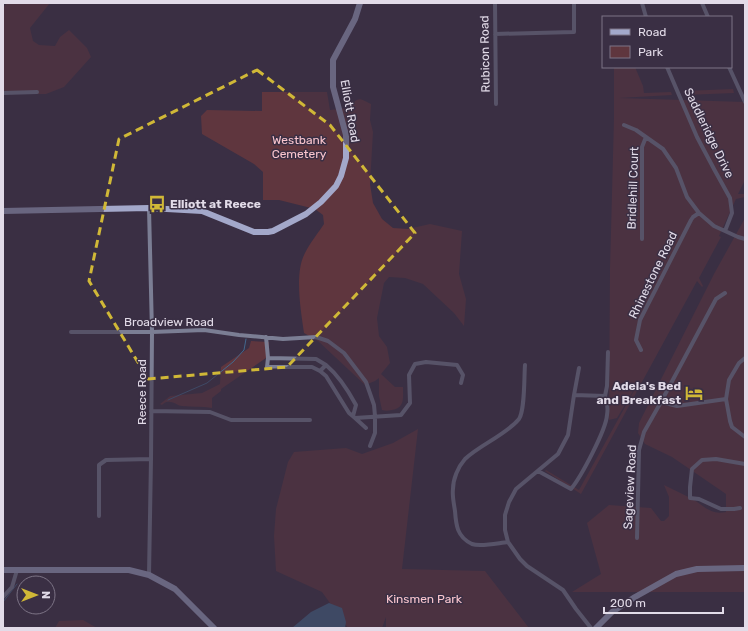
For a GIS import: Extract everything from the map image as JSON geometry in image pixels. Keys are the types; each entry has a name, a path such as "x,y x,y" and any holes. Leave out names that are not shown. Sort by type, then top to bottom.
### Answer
{"street":[{"name":"Elliott Road","path":"3,210 148,208 202,211 254,232 273,231 306,214 321,202 336,186 341,176 346,158 346,135 333,87 333,60 355,20 360,3"},
{"name":"Rubicon Road","path":"495,3 496,104"},
{"path":"495,34 574,32 574,3"},
{"path":"642,3 646,16"},
{"path":"702,3 708,16"},
{"name":"Saddleridge Drive","path":"666,68 697,137 730,198 732,213 725,231"},
{"path":"729,68 745,102"},
{"path":"3,93 37,92"},
{"path":"624,126 636,130 664,149 676,168 687,197 699,213 714,226 738,238 745,239"},
{"name":"Bridlehill Court","path":"642,239 642,147 646,137"},
{"name":"Reece Road","path":"148,208 152,332 149,575"},
{"name":"Rhinestone Road","path":"641,350 636,340 640,320 691,220 699,213"},
{"name":"Sageview Road","path":"637,538 639,450 644,432 716,299 725,293"},
{"name":"Broadview Road","path":"71,332 152,332 204,330 283,339 316,337 328,341 344,353 366,382 374,405 375,416 375,433 370,446"},
{"path":"266,337 268,358 267,367 312,367 320,370 326,376 349,413 366,428"},
{"path":"538,470 571,489 589,460 603,430 607,415 605,396 607,386 608,352"},
{"path":"268,358 316,359 326,365 332,370 356,405 354,417"},
{"path":"745,358 739,363 730,380 726,398 732,427 745,437"},
{"path":"354,417 401,415 410,403 409,375 415,364 426,362 457,365 463,375 461,383"},
{"path":"320,370 326,365"},
{"path":"508,542 482,545 473,544 463,538 456,527 452,490 456,473 465,460 484,444 509,429 520,418 523,410 525,365"},
{"path":"579,368 568,436 558,454 516,489 508,502 505,515 505,530 508,542 520,559 527,566 563,590 591,628"},
{"path":"574,395 605,396"},
{"path":"661,402 677,406 726,398"},
{"path":"152,411 210,412 231,420 310,420"},
{"path":"99,516 99,465 106,460 151,459"},
{"path":"740,508 734,510 721,509 699,499 690,498 692,469 702,460 716,459 745,464"},
{"path":"596,628 612,612 676,574 697,569 745,568"},
{"path":"3,570 129,570 149,575 175,589 214,628"},
{"path":"3,597 12,587 17,570"}],"highlighted area":[{"path":"257,70 330,125 415,233 287,367 148,379 89,281 119,139"}],"green space":[{"path":"7,3 50,3 30,28 33,41 39,45 55,46 60,37 69,30 87,48 91,57 64,87 46,94 3,94 3,8"},
{"path":"614,68 635,68 643,86 644,93 671,92 672,95 619,98 745,102 745,180 738,194 745,194 745,197 736,199 719,236 721,237 699,278 703,286 702,287 697,281 581,494 545,471 546,470 579,490 641,378 617,418 609,420 610,269"},
{"path":"733,89 734,93 685,95 683,91"},
{"name":"Westbank Cemetery","path":"262,92 327,92 330,110 349,108 358,99 371,104 370,120 373,132 370,184 373,203 382,219 393,228 408,229 430,224 462,231 459,274 466,299 464,326 454,313 423,284 405,278 389,277 384,283 377,318 379,336 387,347 390,363 381,374 395,387 403,387 402,402 396,409 388,411 382,410 379,396 379,378 365,385 318,341 304,333 299,292 300,271 305,253 324,224 323,215 315,209 279,200 263,200 263,172 254,164 202,134 201,116 207,110 262,111"},
{"path":"745,218 745,592 572,592 601,574 587,523 609,505 651,508 661,521 664,521 669,516 669,497 664,485 694,500 705,508 721,513 726,512 726,494 672,457 645,444 638,433 639,423 714,274"},
{"path":"251,341 269,342 266,358 221,389 221,391 212,398 212,408 181,406 169,402 162,405 160,404 170,396 202,393 220,384 221,367 249,348"},
{"name":"Kinsmen Park","path":"418,429 402,569 485,571 529,628 386,628 386,617 382,628 348,628 322,592 276,571 274,536 276,509 288,462 294,452 346,448 362,454 393,443"},
{"path":"83,620 97,628 55,628 59,621"}],"water":[{"path":"329,603 342,608 346,622 345,628 292,628 311,612"}],"waterway":[{"path":"168,400 207,383 233,362 244,350 246,339"},
{"path":"3,602 16,585"}],"place":[{"name":"Elliott at Reece","path":"157,204"},
{"name":"Adela's Bed and Breakfast","path":"694,393"}]}
